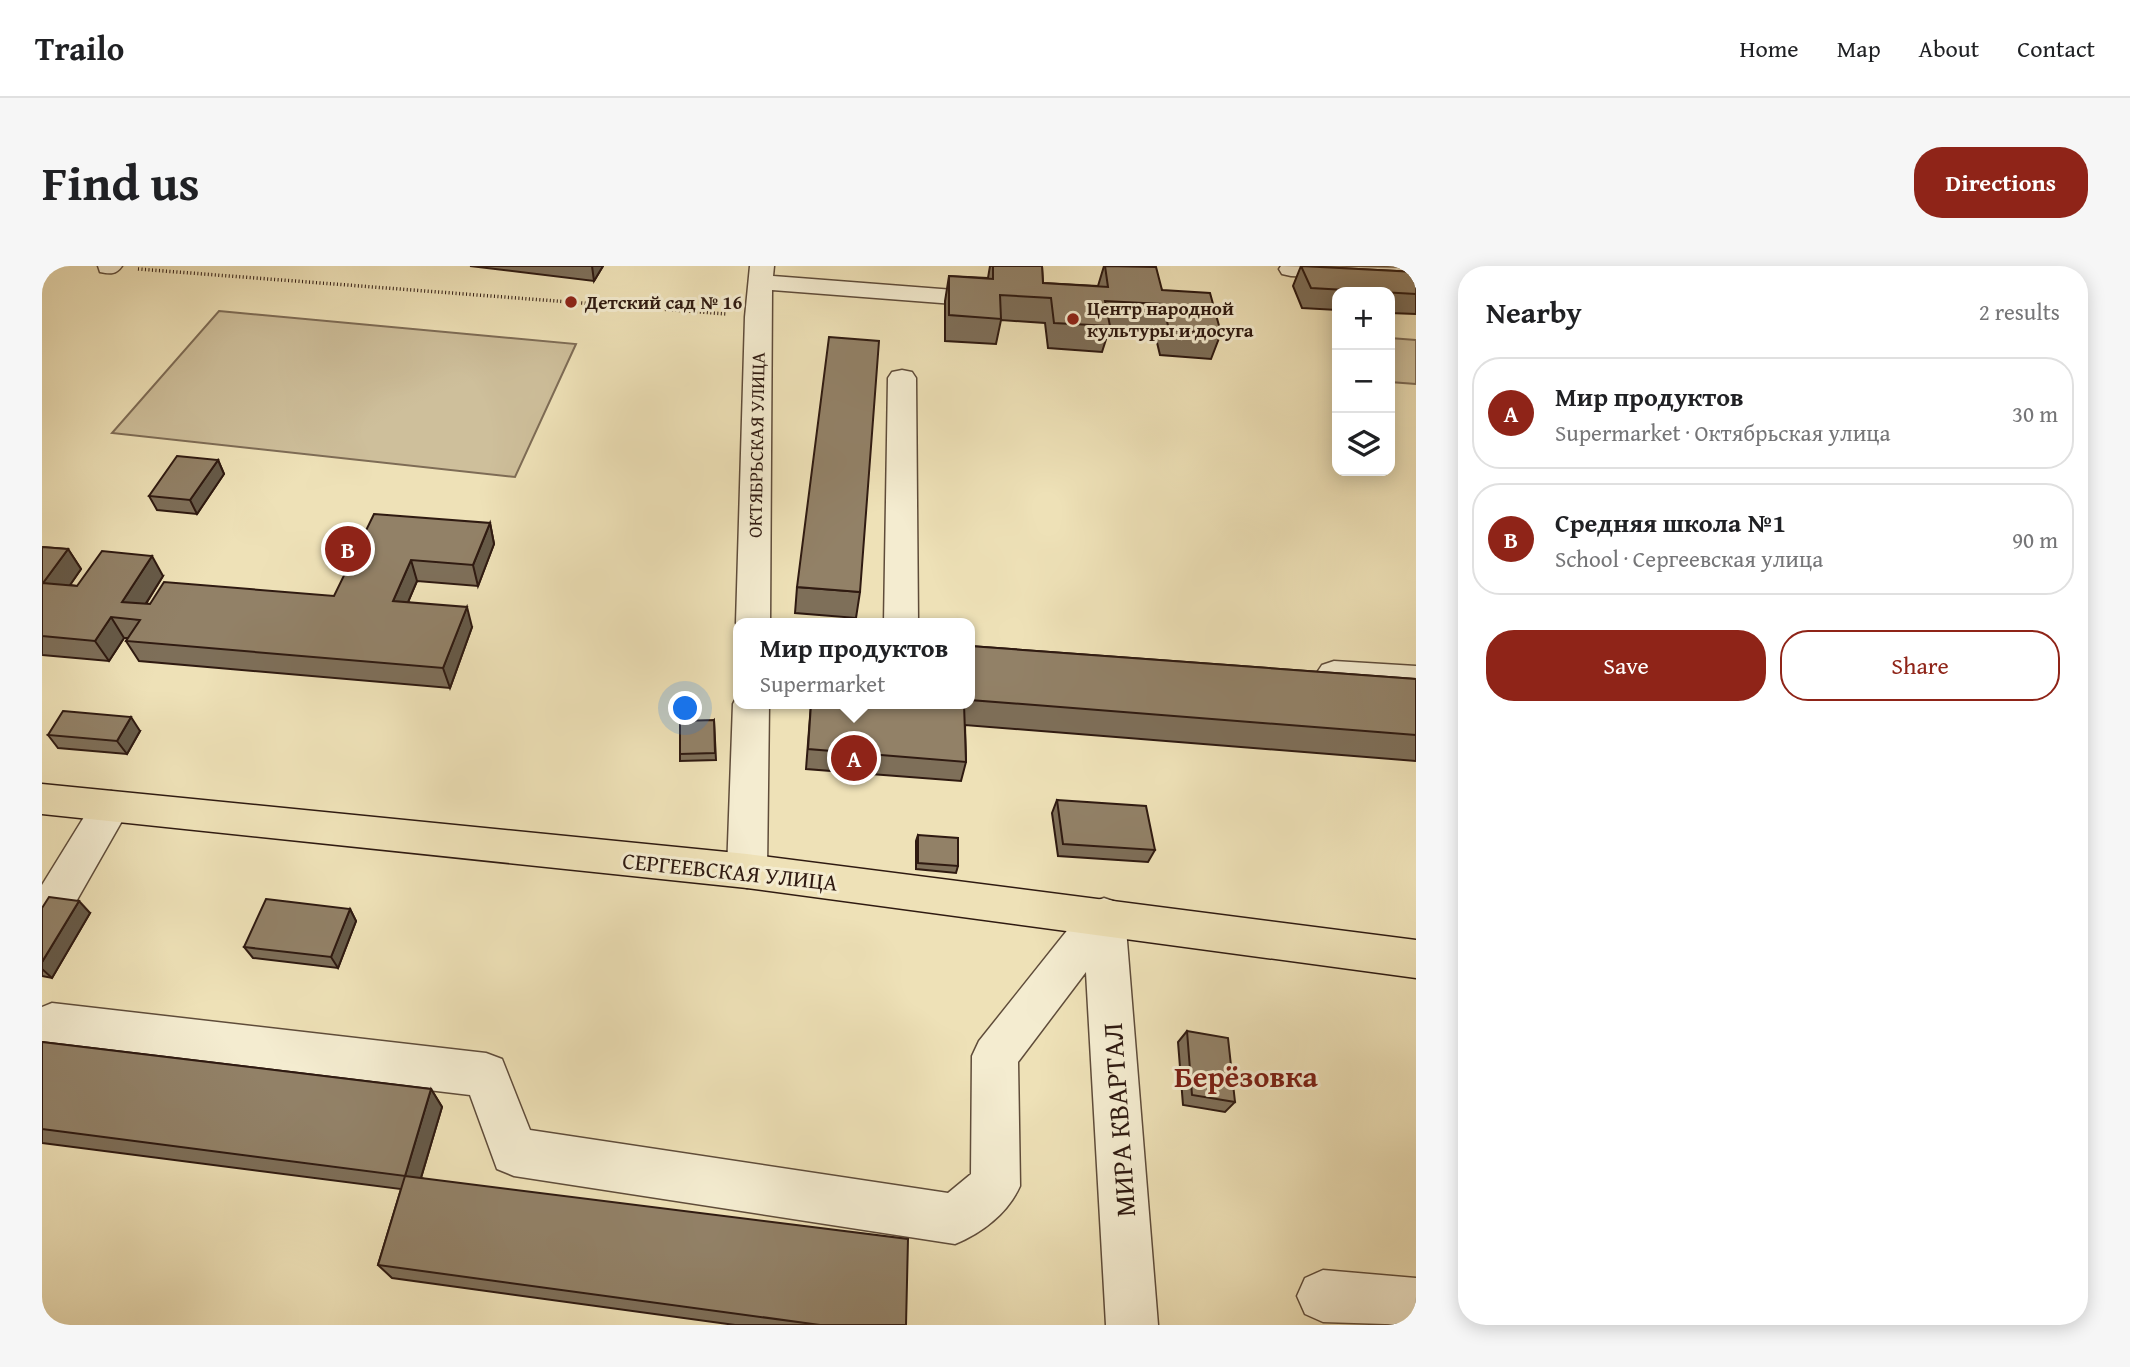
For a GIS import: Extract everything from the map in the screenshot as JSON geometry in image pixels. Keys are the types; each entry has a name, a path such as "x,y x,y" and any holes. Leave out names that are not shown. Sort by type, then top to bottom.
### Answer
{"main road":[{"name":"СЕРГЕЕВСКАЯ УЛИЦА","path":"42,799 747,871 1416,959"}],"street":[{"path":"1291,269 1416,275"},
{"name":"ОКТЯБРЬСКАЯ УЛИЦА","path":"753,618 758,317 762,274"},
{"path":"762,274 967,298"},
{"path":"901,618 902,378"},
{"path":"1304,672 1416,678"},
{"path":"747,871 751,709"},
{"path":"42,922 111,807"},
{"path":"52,1024 486,1074 514,1152 955,1219 995,1186 995,1056 1104,916"},
{"name":"МИРА КВАРТАЛ","path":"1104,916 1132,1325"},
{"path":"1323,1296 1416,1304"}],"path":[{"path":"109,266 758,317"}],"shaded area":[{"path":"219,311 576,344 515,477 112,433"},
{"path":"1395,338 1416,340 1416,384 1395,382"}],"building":[{"path":"993,266 1042,266 1043,283 1108,287 1105,266 1156,267 1162,290 1210,293 1221,333 1169,330 1163,304 1105,301 1110,326 1054,323 1051,298 1000,295 1001,319 949,315 949,276 993,279"},
{"path":"1301,266 1416,272 1416,294 1395,293 1395,287 1311,288"},
{"path":"829,337 879,341 860,592 797,587"},
{"path":"177,456 218,460 190,500 149,496"},
{"path":"374,514 490,523 473,565 411,560 393,601 467,607 443,668 126,641 140,620 111,617 95,641 42,636 42,547 68,549 43,583 77,586 102,551 152,556 122,602 150,604 164,582 334,596"},
{"path":"975,646 1416,679 1416,735 975,700"},
{"path":"811,709 964,709 966,762 808,749"},
{"path":"63,711 131,717 117,741 48,735"},
{"path":"714,720 715,753 680,754 680,721"},
{"path":"1057,800 1146,806 1155,850 1063,844"},
{"path":"918,835 958,838 958,866 918,863"},
{"path":"49,897 79,901 42,962 42,908"},
{"path":"266,899 350,909 331,957 244,947"},
{"path":"1187,1031 1228,1038 1235,1102 1192,1095"},
{"path":"42,1042 431,1089 405,1176 42,1129"},
{"path":"405,1176 908,1239 906,1325 820,1325 378,1265"}],"place":[{"name":"Детский сад № 16","path":"571,302"},
{"name":"Центр народной культуры и досуга","path":"1073,319"},
{"name":"Средняя школа №1","path":"348,549"},
{"name":"Мир продуктов","path":"854,758"}],"district":[{"name":"Берёзовка","path":"1246,1076"}]}
